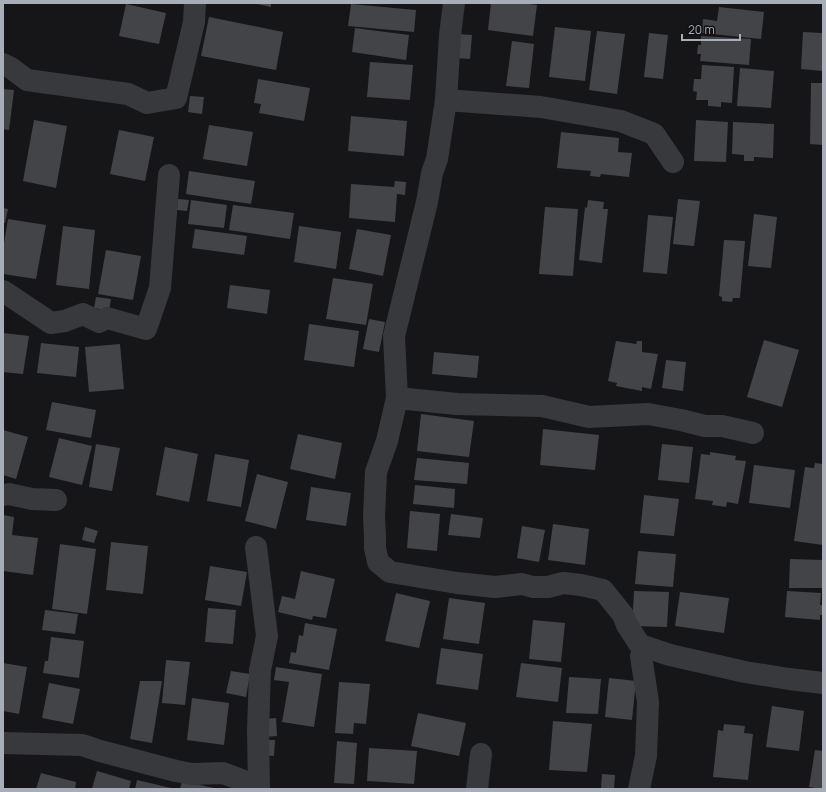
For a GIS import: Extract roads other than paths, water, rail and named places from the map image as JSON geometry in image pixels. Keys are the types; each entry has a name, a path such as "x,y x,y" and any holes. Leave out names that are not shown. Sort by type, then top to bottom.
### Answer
{"street":[{"path":"3,64 27,80 128,94 147,103 176,98 194,22 195,3"},
{"path":"454,3 450,35 446,100 437,159 432,173 427,202 394,336 397,398 387,440 376,472 374,517 376,536 374,548 378,562 390,572 457,583 495,587 522,584 533,587 548,587 563,583 604,590 623,616 640,645 670,655 745,672 823,683"},
{"path":"446,100 541,107 621,121 654,134 673,162"},
{"path":"3,291 51,323 65,321 83,314 99,322 107,318 146,329 160,288 169,175"},
{"path":"397,398 457,404 542,406 589,417 648,414 705,426 722,426 753,433"},
{"path":"3,495 9,494 32,499 56,500"},
{"path":"3,743 82,745 187,773 223,773 259,789 258,731 260,670 267,636 256,547"},
{"path":"639,789 646,756 648,702 642,656"},
{"path":"477,789 481,754"}]}
